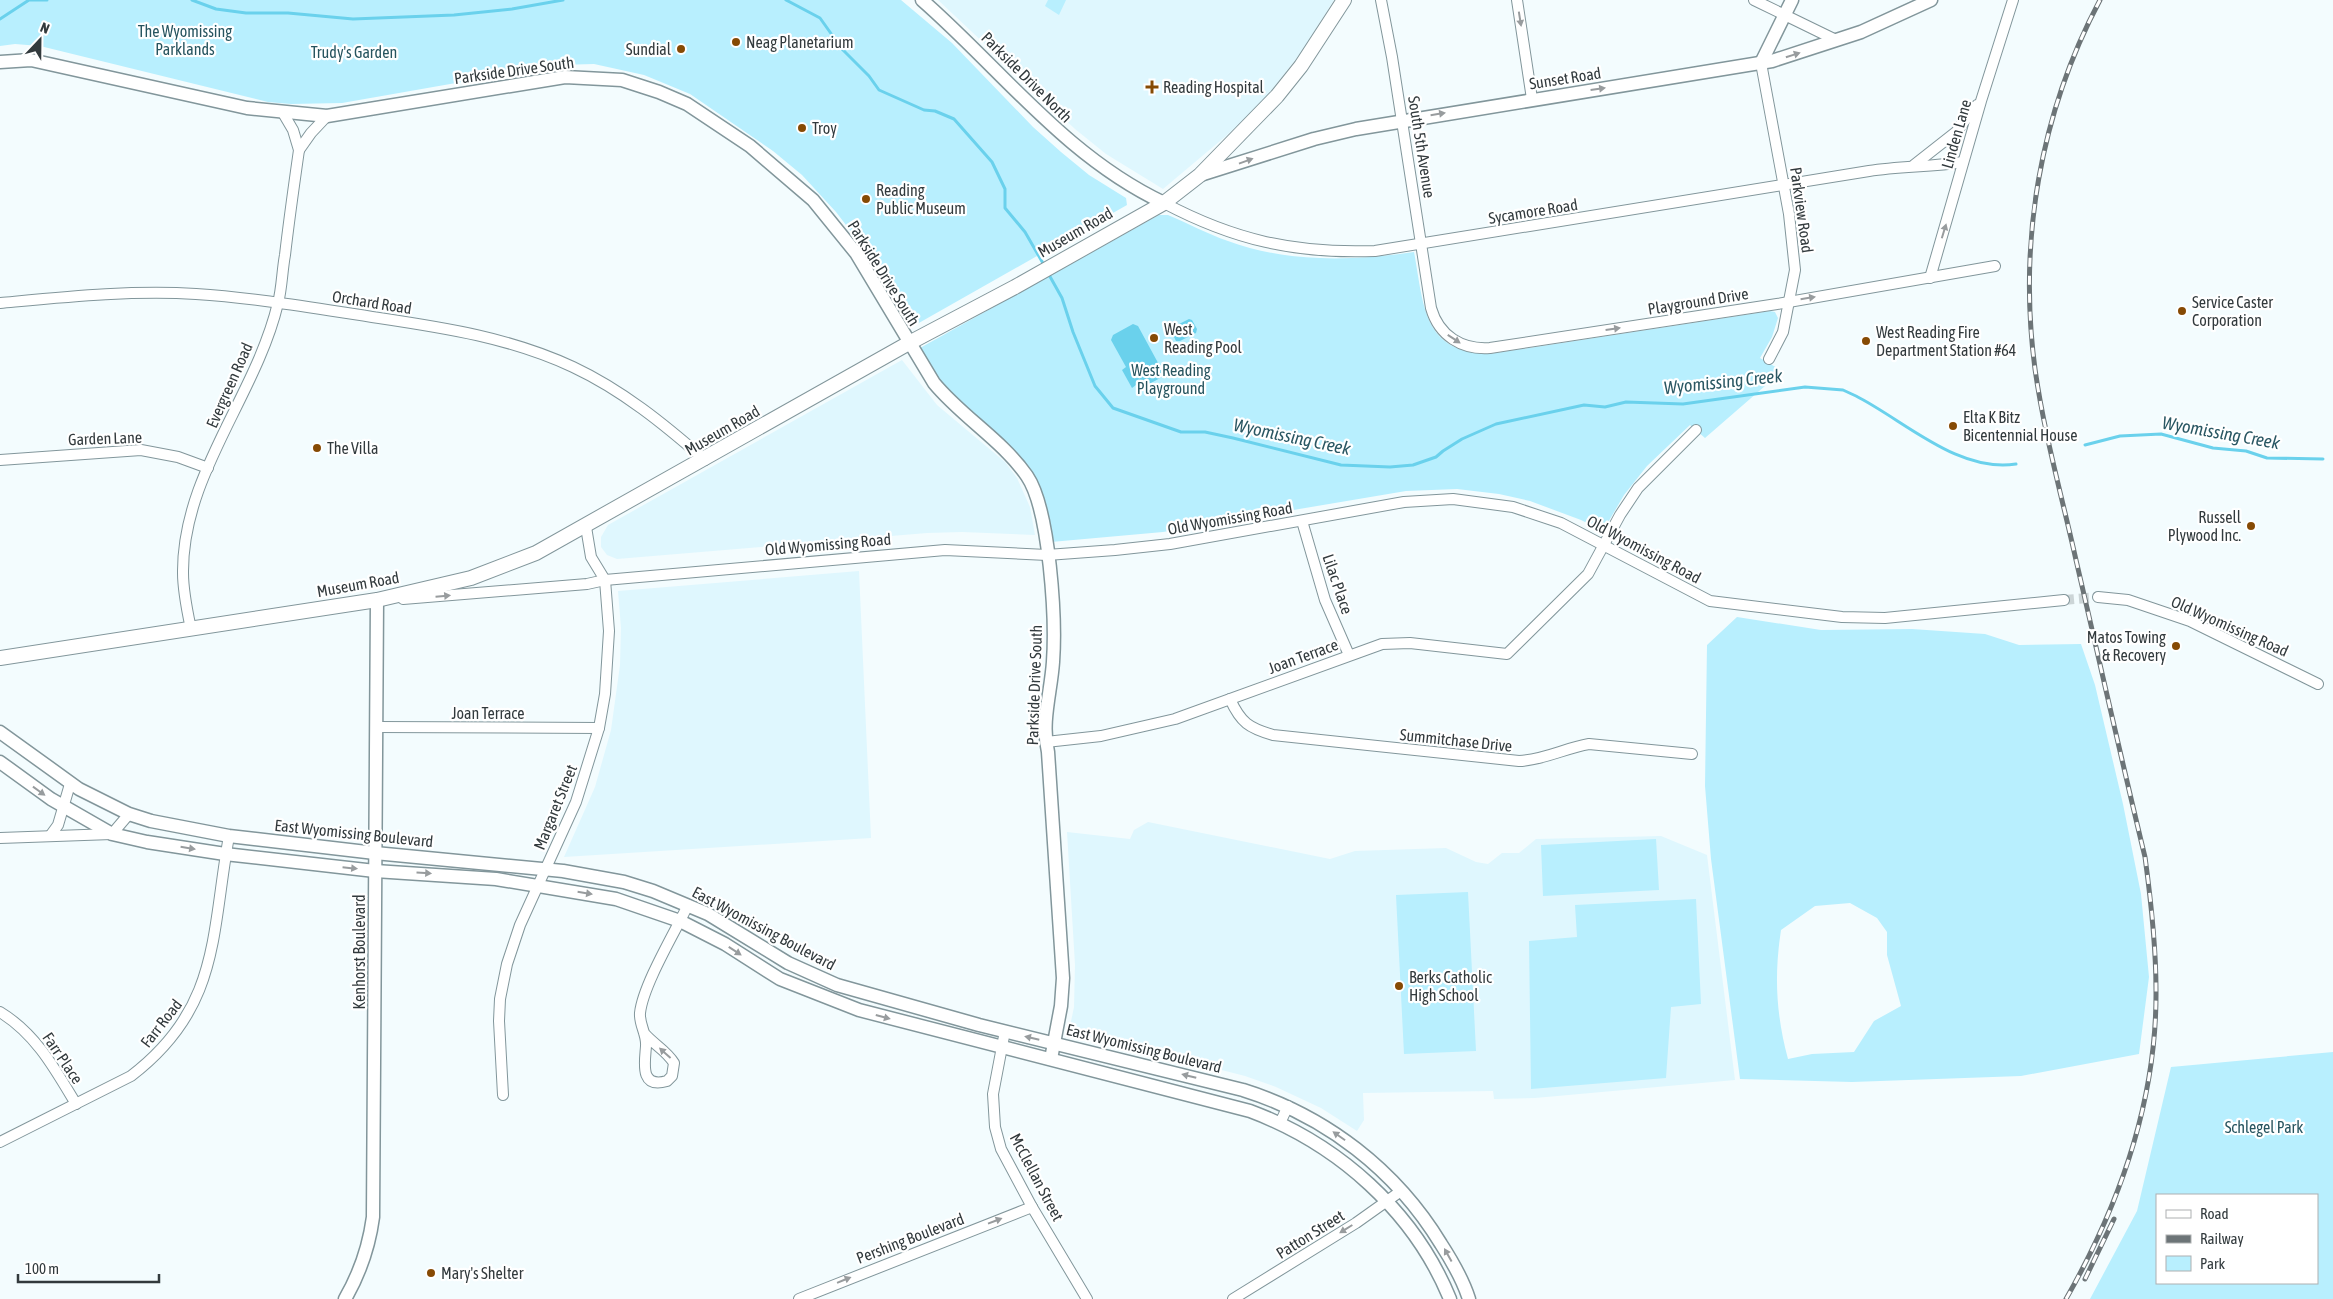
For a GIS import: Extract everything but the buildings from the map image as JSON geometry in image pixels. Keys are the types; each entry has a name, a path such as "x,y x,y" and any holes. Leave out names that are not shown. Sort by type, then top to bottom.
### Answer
{"main road":[{"name":"Museum Road","path":"0,658 377,600 471,578 536,554 909,343 1031,278 1164,203 1200,175 1276,96 1306,58 1344,0"}],"street":[{"name":"Parkside Drive North","path":"922,0 968,41 1042,118 1101,166 1164,203"},
{"name":"South 5th Avenue","path":"1381,0 1430,300"},
{"path":"1517,0 1532,99"},
{"path":"1754,0 1836,40"},
{"path":"1762,63 1792,0"},
{"name":"Sunset Road","path":"1200,175 1314,140 1402,120 1762,63 1861,32 1932,0"},
{"name":"Linden Lane","path":"1930,278 1981,100 2013,0"},
{"name":"Parkside Drive South","path":"0,62 20,59 39,61 247,108 328,116 565,77 622,80 659,92 687,104 750,146 813,200 856,253 934,383 948,401 1011,456 1028,478 1038,500 1044,526 1054,653 1046,707 1046,742 1063,978 1061,1006 1051,1059"},
{"name":"Parkview Road","path":"1762,63 1795,270 1783,332 1769,358"},
{"path":"1914,166 1956,132 1981,100"},
{"name":"Evergreen Road","path":"191,629 183,589 183,554 193,508 208,468 256,366 278,303 299,150 293,130 283,113"},
{"name":"Evergreen Road","path":"299,150 311,133 328,116"},
{"name":"Sycamore Road","path":"1164,203 1230,234 1255,241 1300,248 1350,252 1375,251 1868,171 1914,166 1934,167 1963,162"},
{"name":"Playground Drive","path":"1430,300 1434,319 1449,338 1460,344 1482,348 1790,301 1996,266"},
{"name":"Orchard Road","path":"0,303 118,294 175,294 230,297 482,335 546,355 623,395 655,418 705,460"},
{"path":"1605,544 1620,515 1638,488 1696,430"},
{"name":"Garden Lane","path":"0,460 141,450 178,457 208,468"},
{"name":"Old Wyomissing Road","path":"377,600 587,584 605,580 945,550 1047,555 1170,544 1404,502 1469,500 1531,512 1561,523 1605,544 1710,600 1833,616 1894,618 2064,600"},
{"name":"Lilac Place","path":"1302,521 1325,600 1349,655"},
{"name":"Margaret Street","path":"503,1095 499,1022 503,983 520,925 576,802 599,728 606,680 608,648 605,580 591,557 586,527"},
{"name":"Joan Terrace","path":"1046,742 1133,729 1175,718 1373,646 1402,643 1507,654 1588,574 1605,544"},
{"name":"Old Wyomissing Road","path":"2098,597 2128,600 2190,622 2318,684"},
{"name":"Kenhorst Boulevard","path":"345,1299 368,1248 373,1217 377,600"},
{"name":"Summitchase Drive","path":"1230,699 1240,718 1252,729 1273,735 1519,762 1538,759 1575,746 1589,744 1692,754"},
{"name":"Joan Terrace","path":"376,727 599,728"},
{"name":"East Wyomissing Boulevard","path":"0,732 70,784 100,801 129,814 176,828 375,853 546,870 624,882 688,905 724,922 788,963 837,985 1005,1031 1243,1090 1288,1106 1326,1127 1350,1144 1401,1191 1432,1230 1447,1254 1469,1299"},
{"name":"East Wyomissing Boulevard","path":"0,762 63,806 112,834 146,842 225,854 375,871 461,875 616,899 680,921 719,941 780,979 832,1001 859,1010 1001,1047 1224,1103 1280,1123 1342,1161 1386,1201 1431,1261 1450,1299"},
{"path":"50,836 58,825 70,784"},
{"path":"0,838 112,834 129,814"},
{"name":"Farr Road","path":"0,1142 131,1076 163,1048 184,1020 203,983 210,959 228,836"},
{"path":"644,1033 674,1063 672,1076 667,1081 656,1082 645,1075 646,1041 640,1024 640,1016 643,1000 688,905"},
{"name":"Farr Place","path":"0,1012 15,1022 38,1045 76,1104"},
{"name":"McClellan Street","path":"1005,1031 993,1094 995,1127 1001,1149 1032,1207 1086,1299"},
{"path":"1280,1123 1288,1106"},
{"name":"Patton Street","path":"1233,1299 1351,1226 1401,1191"},
{"name":"Pershing Boulevard","path":"799,1299 1032,1207"}],"shaded area":[{"name":"Reading Hospital","path":"938,0 1334,0 1300,54 1262,102 1226,136 1163,189 1106,154 1075,129"},
{"path":"902,360 937,405 1005,462 1017,478 1030,507 1035,535 962,532 927,533 617,559 607,555 601,547 601,537 608,525"},
{"path":"859,571 871,838 564,857 595,787 611,730 620,665 621,628 618,591"},
{"name":"Berks Catholic High School","path":"1148,822 1330,859 1355,851 1446,848 1476,862 1488,864 1502,853 1519,853 1536,839 1661,836 1707,855 1735,1080 1535,1098 1494,1099 1493,1091 1363,1093 1364,1120 1357,1131 1321,1108 1276,1087 1245,1076 1069,1031 1074,1007 1075,965 1067,832 1130,839 1134,830"}],"green space":[{"path":"0,0 901,0 952,43 1033,127 1089,175 1126,198 1127,205 910,328 873,262 836,212 802,175 773,151 690,94 644,75 594,64 558,65 342,103 291,104 268,102 40,46 15,44 0,46"},
{"path":"1048,0 1066,0 1059,15 1045,6"},
{"name":"West Reading Playground","path":"1159,215 1168,215 1220,238 1251,248 1297,257 1344,258 1414,252 1424,307 1430,322 1438,335 1450,345 1467,351 1489,354 1770,311 1775,312 1778,318 1772,337 1760,358 1779,369 1773,379 1705,438 1690,425 1647,466 1624,495 1603,531 1581,520 1530,501 1499,494 1457,489 1406,491 1163,532 1051,542 1044,499 1031,472 948,396 920,348"},
{"path":"1737,617 1821,630 1912,629 1985,634 2019,645 2081,644 2095,685 2123,804 2141,894 2149,977 2139,1054 2021,1076 1852,1082 1740,1079 1711,859 1705,786 1707,645","holes":["1850,903 1877,918 1887,932 1887,955 1901,1006 1874,1021 1854,1052 1812,1054 1788,1059 1777,995 1777,963 1781,930 1815,906"]},
{"path":"1656,839 1659,890 1543,896 1541,845"},
{"path":"1468,892 1476,1051 1404,1054 1396,895"},
{"path":"1696,899 1701,1004 1671,1007 1666,1078 1531,1089 1529,941 1577,937 1575,905"},
{"name":"Schlegel Park","path":"2333,1052 2333,1299 2090,1299 2137,1211 2171,1067"}],"water":[{"path":"1189,319 1192,320 1197,329 1196,333 1176,341 1171,331 1174,329 1173,327"},
{"path":"1133,324 1138,326 1163,372 1162,377 1142,388 1136,385 1132,388 1122,370 1126,367 1111,340 1113,335"}],"waterway":[{"name":"Wyomissing Creek","path":"0,19 29,0 47,0"},
{"name":"Wyomissing Creek","path":"192,0 216,9 246,13 288,13 353,19 454,15 512,9 563,0"},
{"name":"Wyomissing Creek","path":"786,0 820,18 842,49 869,76 879,90 924,110 935,111 954,119 992,162 1005,189 1005,208 1025,232 1044,265"},
{"name":"Wyomissing Creek","path":"1048,273 1062,298 1073,332 1095,386 1113,408 1181,432 1205,432 1341,465 1390,467 1413,465 1436,457 1462,439 1496,424 1584,405 1605,407 1626,402 1683,404 1805,387 1843,390 1875,406 1933,443 1973,461 1994,465 2016,464"},
{"name":"Wyomissing Creek","path":"2085,445 2120,436 2161,434 2213,448 2246,451 2267,458 2323,459"}],"tunnel":[{"path":"2064,600 2098,597"}],"railway":[{"path":"2066,1299 2103,1226 2132,1150 2150,1071 2155,1031 2155,956 2145,857 2048,441 2035,369 2030,321 2032,226 2039,179 2049,133 2062,87 2079,43 2100,0"},
{"path":"2085,1279 2114,1219"}],"place":[{"name":"Neag Planetarium","path":"736,42"},
{"name":"Sundial","path":"681,49"},
{"name":"Reading Hospital","path":"1152,87"},
{"name":"Troy","path":"802,128"},
{"name":"Reading Public Museum","path":"866,199"},
{"name":"Service Caster Corporation","path":"2182,311"},
{"name":"West Reading Pool","path":"1154,338"},
{"name":"West Reading Fire Department Station #64","path":"1866,341"},
{"name":"Elta K Bitz Bicentennial House","path":"1953,426"},
{"name":"The Villa","path":"317,448"},
{"name":"Russell Plywood Inc.","path":"2251,526"},
{"name":"Matos Towing & Recovery","path":"2176,646"},
{"name":"Berks Catholic High School","path":"1399,986"},
{"name":"Mary's Shelter","path":"431,1273"}],"park label":[{"name":"The Wyomissing Parklands","path":"185,40"},
{"name":"Trudy's Garden","path":"354,52"}]}
